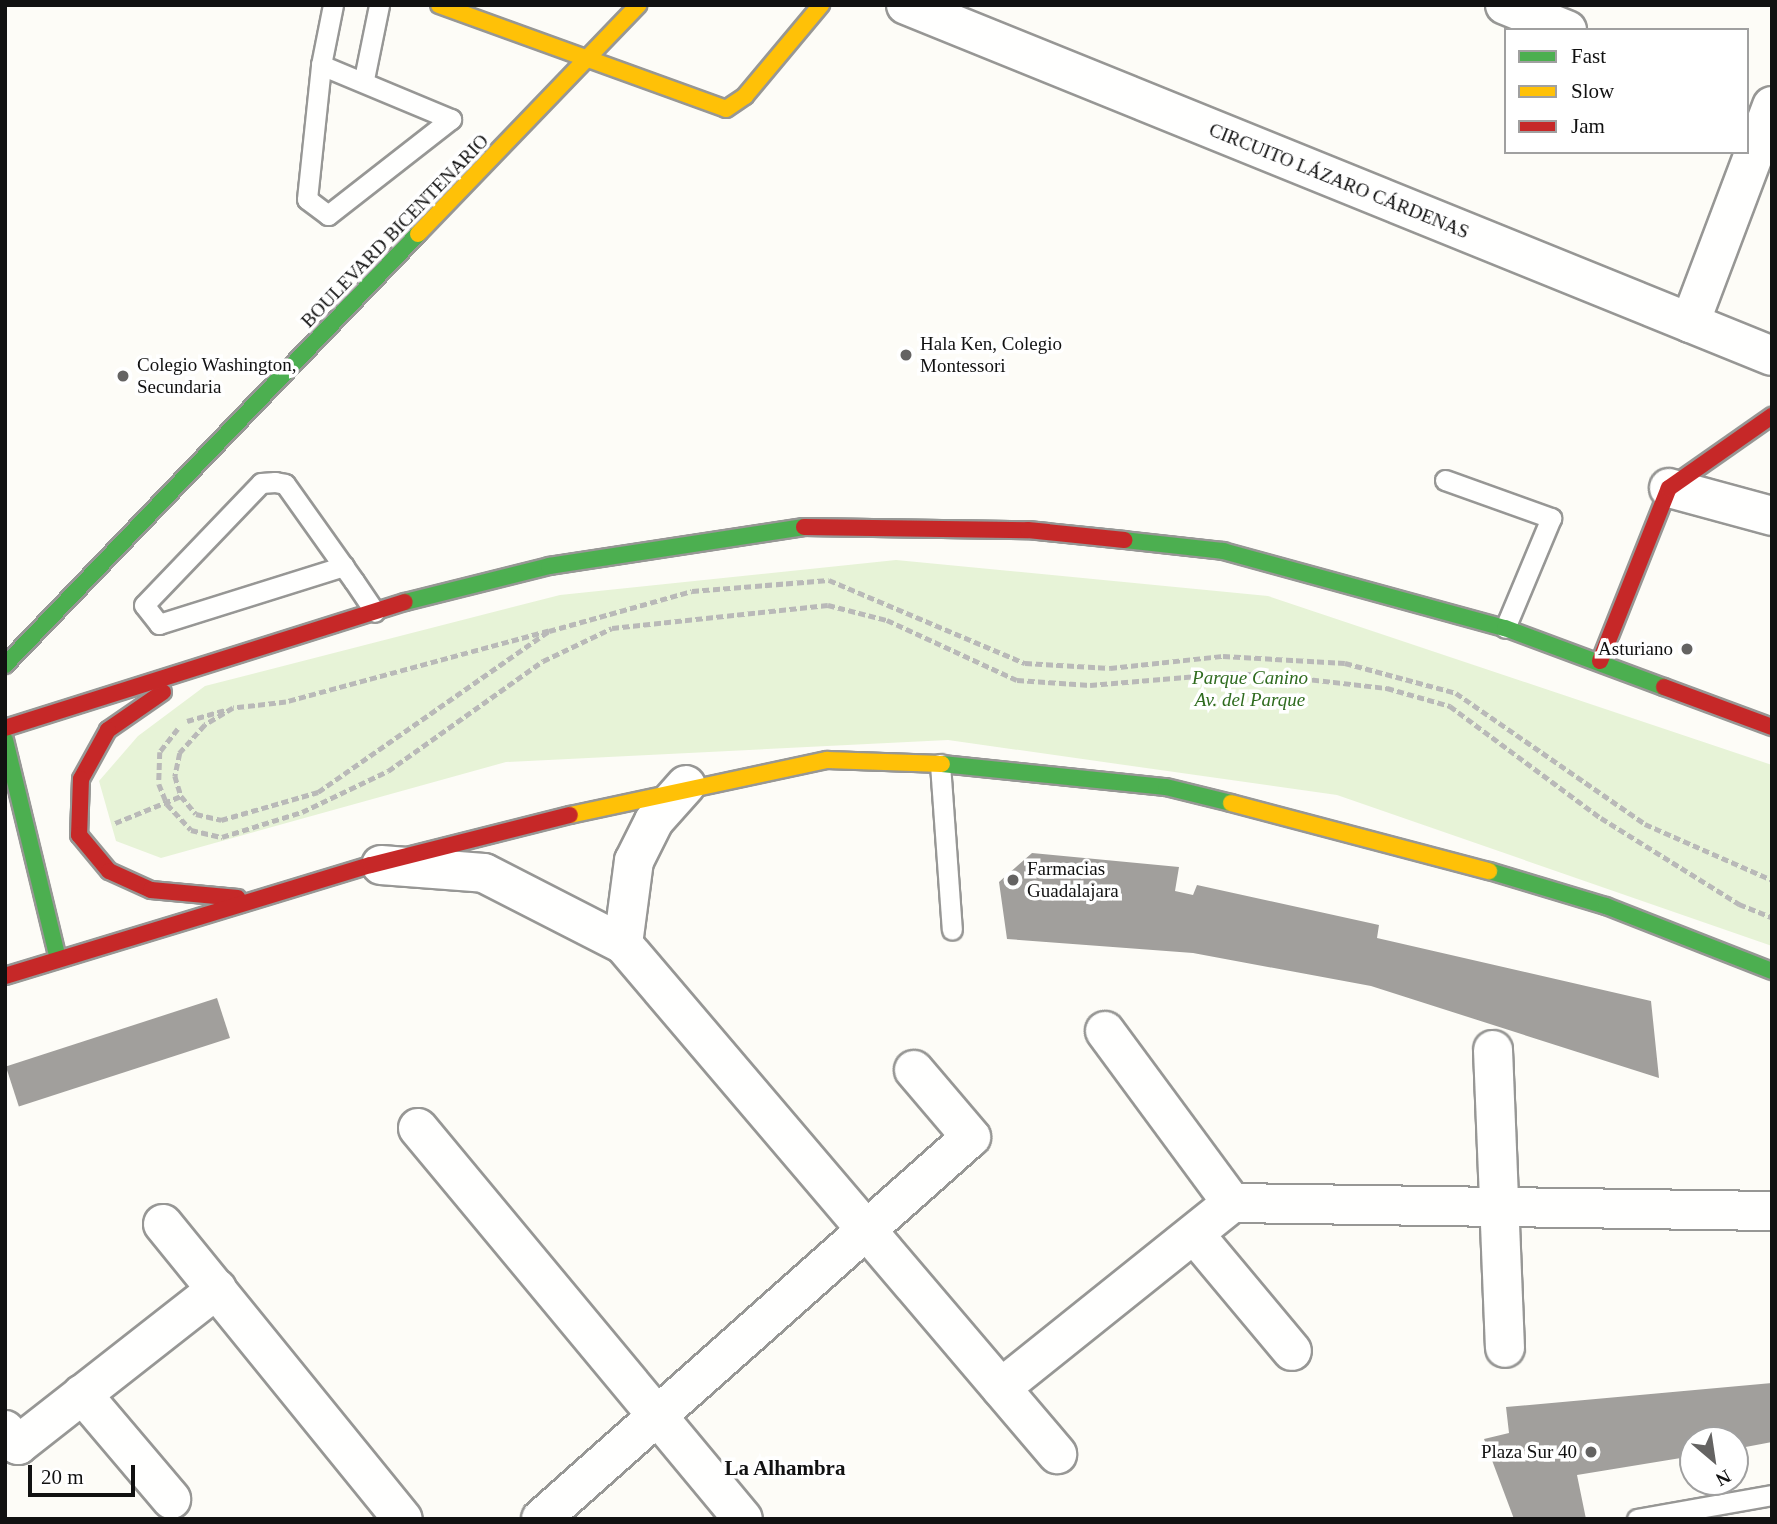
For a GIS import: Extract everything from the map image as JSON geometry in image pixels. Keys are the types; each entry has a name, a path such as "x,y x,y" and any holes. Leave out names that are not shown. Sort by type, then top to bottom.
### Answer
{"main road":[{"path":"439,5 474,10 591,60 726,109 745,96 821,5"},
{"name":"BOULEVARD BICENTENARIO","path":"5,665 591,60 638,5"},
{"path":"1600,661 1669,488 1772,416"},
{"path":"5,727 191,673 375,611 549,566 823,524 1028,530 1223,551 1505,628 1772,727"},
{"path":"191,673 108,730 81,779 79,835 109,871 151,890 257,900"},
{"path":"5,740 58,959"},
{"path":"5,976 371,864 686,785 827,760 940,764 1166,787 1408,847 1606,906 1772,971"}],"street":[{"name":"CIRCUITO LÁZARO CÁRDENAS","path":"906,5 1772,356"},
{"path":"1505,5 1562,28"},
{"path":"1749,153 1765,107"},
{"path":"1690,323 1749,154"},
{"path":"1669,488 1772,516"},
{"path":"623,944 634,861 654,821 686,785"},
{"path":"371,864 484,873 623,944 1057,1454"},
{"path":"1105,1031 1232,1203"},
{"path":"1493,1050 1505,1348"},
{"path":"541,1519 869,1233 971,1138 914,1070"},
{"path":"418,1128 743,1519"},
{"path":"1001,1388 1232,1203 1772,1211"},
{"path":"163,1224 403,1519"},
{"path":"1195,1235 1292,1352"},
{"path":"5,1430 18,1445 217,1289"},
{"path":"82,1394 171,1499"}],"lane":[{"path":"321,65 364,79 451,119 328,215 307,199 321,65 334,5"},
{"path":"364,79 379,5"},
{"path":"1445,480 1551,518 1505,628"},
{"path":"344,566 159,624 144,605 261,483 285,484 344,566 375,611"},
{"path":"940,764 953,930"},
{"path":"1637,1519 1772,1495"}],"path":[{"path":"1772,880 1646,824 1456,693 1345,663 1223,656 1110,668 1025,663 829,580 692,592 286,702 233,708 185,721 160,752 159,784 167,804 191,830 222,837 302,812 388,771 543,662 612,628 828,605 887,620 1017,680 1090,685 1233,673 1387,688 1450,706 1601,818 1728,898 1772,917"},
{"path":"233,708 205,725 180,753 175,776 195,814 221,820 318,792 549,631"}],"green space":[{"name":"Parque Canino Av. del Parque","path":"896,560 1268,596 1772,765 1772,946 1337,795 948,740 506,762 161,858 116,841 99,781 138,736 205,686 560,595"}],"building":[{"path":"1032,853 1179,867 1175,891 1193,895 1197,885 1379,925 1377,938 1651,1001 1659,1078 1371,986 1193,953 1007,939 999,882"},
{"path":"217,998 230,1038 19,1107 6,1067"},
{"name":"Plaza Sur 40","path":"1772,1383 1772,1442 1749,1446 1749,1426 1679,1426 1679,1458 1577,1475 1586,1519 1514,1519 1484,1439 1509,1433 1506,1407"}],"traffic: fast":[{"path":"5,665 418,234"},
{"path":"405,602 549,566 804,527"},
{"path":"1124,540 1223,551 1505,628 1664,687"},
{"path":"5,740 58,959"},
{"path":"942,764 1166,787 1231,803"},
{"path":"1489,871 1606,906 1772,971"}],"traffic: slow":[{"path":"439,5 726,109 745,96 821,5"},
{"path":"418,234 638,5"},
{"path":"570,815 827,760 942,764"},
{"path":"1231,803 1489,871"}],"traffic: jam":[{"path":"1600,661 1669,488 1772,416"},
{"path":"804,527 1028,530 1124,540"},
{"path":"5,728 405,602"},
{"path":"1664,687 1772,727"},
{"path":"163,692 108,730 81,779 79,835 109,871 151,890 238,898"},
{"path":"5,976 371,865 570,815"}],"place":[{"name":"Hala Ken, Colegio Montessori","path":"906,355"},
{"name":"Colegio Washington, Secundaria","path":"123,376"},
{"name":"Asturiano","path":"1687,649"},
{"name":"Farmacias Guadalajara","path":"1013,880"},
{"name":"Plaza Sur 40","path":"1591,1452"}],"district":[{"name":"La Alhambra","path":"785,1468"}]}
